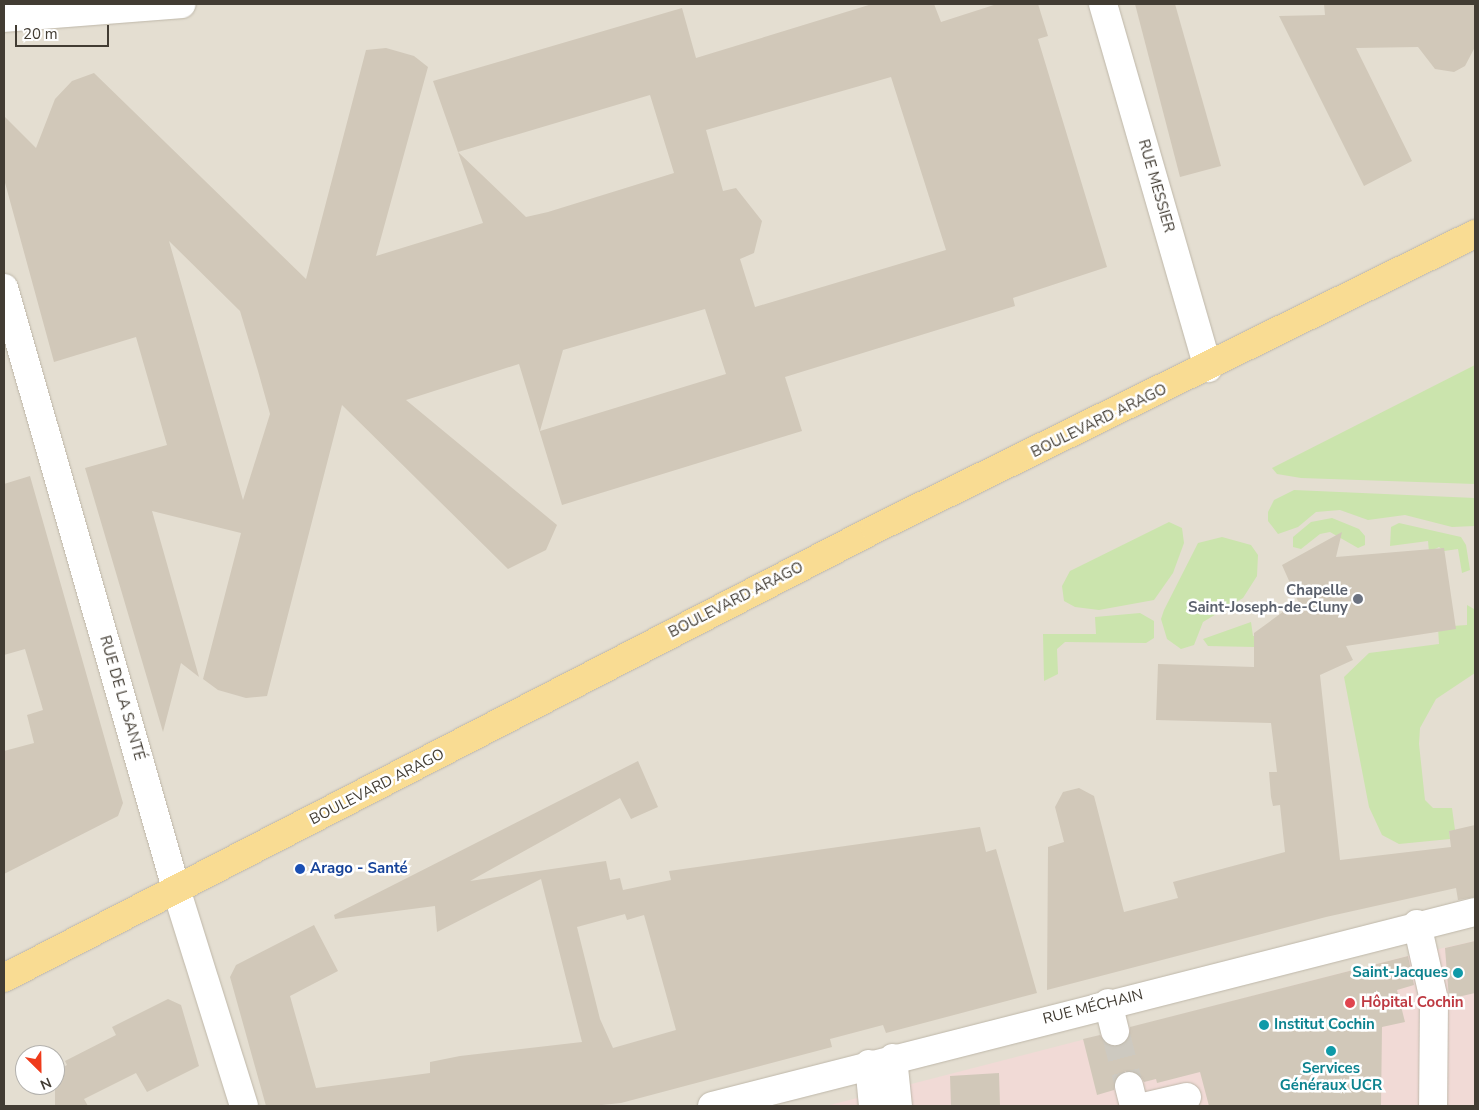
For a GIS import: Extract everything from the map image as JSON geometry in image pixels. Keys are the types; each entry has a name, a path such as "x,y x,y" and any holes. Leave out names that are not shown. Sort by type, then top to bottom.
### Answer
{"main road":[{"name":"BOULEVARD ARAGO","path":"4,978 177,892 875,528 1208,368 1475,234"}],"street":[{"path":"4,18 181,4"},
{"name":"RUE MESSIER","path":"1103,4 1208,368"},
{"name":"RUE DE LA SANTÉ","path":"4,288 177,892 244,1106"},
{"name":"RUE MÉCHAIN","path":"712,1106 1417,924 1475,912"},
{"path":"1417,924 1434,1000 1433,1106"},
{"path":"1108,1003 1115,1031"},
{"path":"873,1106 881,1061"},
{"path":"881,1061 898,1106"},
{"path":"1148,1106 1187,1097"}],"shaded area":[{"path":"4,4 1475,4 1475,1106 4,1106"},
{"name":"Hôpital Cochin","path":"1475,941 1475,1106 826,1106 1411,955"}],"green space":[{"path":"1475,365 1475,484 1301,478 1277,474 1272,468"},
{"path":"1294,490 1475,498 1475,526 1452,527 1405,515 1368,520 1340,510 1316,512 1298,527 1278,534 1268,521 1268,512 1274,500"},
{"path":"1332,518 1359,529 1365,536 1365,545 1358,548 1330,532 1320,534 1301,549 1293,547 1293,537 1311,522"},
{"path":"1169,522 1182,528 1184,543 1173,573 1154,600 1099,610 1075,607 1064,601 1062,586 1070,571"},
{"path":"1399,523 1461,537 1466,545 1470,570 1462,573 1458,549 1444,551 1439,547 1429,552 1428,541 1390,546 1391,527"},
{"path":"1222,537 1251,545 1258,555 1257,576 1243,598 1203,622 1194,645 1181,649 1167,639 1161,619 1164,610 1198,543"},
{"path":"1467,605 1474,609 1475,673 1436,699 1420,728 1419,744 1425,800 1433,808 1452,808 1455,830 1449,831 1450,839 1399,844 1382,835 1369,807 1344,677 1369,653 1439,644 1438,627 1467,625"},
{"path":"1140,613 1154,621 1154,638 1146,643 1065,642 1057,649 1058,674 1044,681 1043,634 1096,634 1095,617"},
{"path":"1251,622 1253,636 1261,635 1267,642 1254,641 1254,647 1208,646 1203,639"}],"building":[{"path":"872,4 934,4 941,22 997,4 1038,4 1048,36 1038,39 1107,267 1013,298 1015,306 785,377 802,431 562,505 519,364 406,400 557,525 546,550 508,569 342,405 267,696 246,698 218,690 203,679 241,533 152,511 199,677 181,663 163,732 85,468 167,445 136,337 54,362 4,179 4,116 36,148 55,99 72,81 94,73 306,279 366,50 386,48 414,56 428,67 376,256 483,223 433,81 682,8 696,58","holes":["891,77 946,250 755,307 740,259 754,253 762,221 736,188 723,191 706,130","650,95 674,173 526,217 458,152","169,241 240,311 258,371 270,414 243,500","705,309 726,374 540,431 563,350"]},
{"path":"1135,4 1175,4 1221,166 1180,177"},
{"path":"1324,4 1475,4 1475,47 1465,66 1454,72 1435,69 1418,47 1356,48 1412,161 1364,186 1279,16 1325,15"},
{"path":"30,476 123,803 118,816 4,874 4,751 34,743 27,715 43,710 25,649 4,655 4,484"},
{"path":"1342,532 1336,557 1444,548 1456,629 1346,646 1353,660 1320,675 1340,860 1451,847 1449,831 1475,825 1475,897 1458,900 1456,888 1326,917 1047,990 1048,847 1064,842 1055,807 1063,792 1079,788 1094,796 1124,912 1178,898 1173,882 1285,852 1280,805 1273,806 1271,797 1269,772 1277,772 1271,723 1156,720 1158,664 1254,667 1254,633 1298,601 1282,565"},
{"path":"638,761 658,807 631,819 620,798 470,881 606,861 610,880 620,878 623,890 671,880 669,871 980,827 986,852 996,849 1037,993 886,1033 883,1025 830,1039 832,1047 621,1103 592,1106 266,1106 230,977 236,965 314,925 338,971 290,996 316,1088 430,1073 430,1062 460,1056 582,1042 541,879 437,932 435,906 335,919 334,915","holes":["625,914 627,920 644,915 676,1030 613,1048 600,1019 577,927"]},
{"name":"Saint-Jacques","path":"1475,941 1475,993 1449,999 1445,948"},
{"name":"Institut Cochin","path":"1408,956 1414,985 1397,990 1405,1022 1382,1027 1381,1106 1209,1106 1200,1072 1157,1083 1156,1079 1144,1082 1140,1075 1126,1071 1118,1075 1114,1090 1097,1095 1083,1039 1100,1035 1110,1046 1119,1046 1130,1036 1130,1027"},
{"path":"168,999 181,1005 199,1066 147,1092 136,1073 84,1099 88,1106 55,1106 55,1095 65,1095 65,1066 67,1065 65,1061 116,1035 112,1027"},
{"path":"999,1073 1000,1106 951,1106 950,1076"}],"tunnel":[{"path":"1115,1031 1129,1086"}],"place":[{"name":"Chapelle Saint-Joseph-de-Cluny","path":"1358,599"},
{"name":"Arago - Santé","path":"300,869"},
{"name":"Saint-Jacques","path":"1458,973"},
{"name":"Hôpital Cochin","path":"1350,1003"},
{"name":"Institut Cochin","path":"1264,1025"},
{"name":"Services Généraux UCR","path":"1331,1051"}]}
